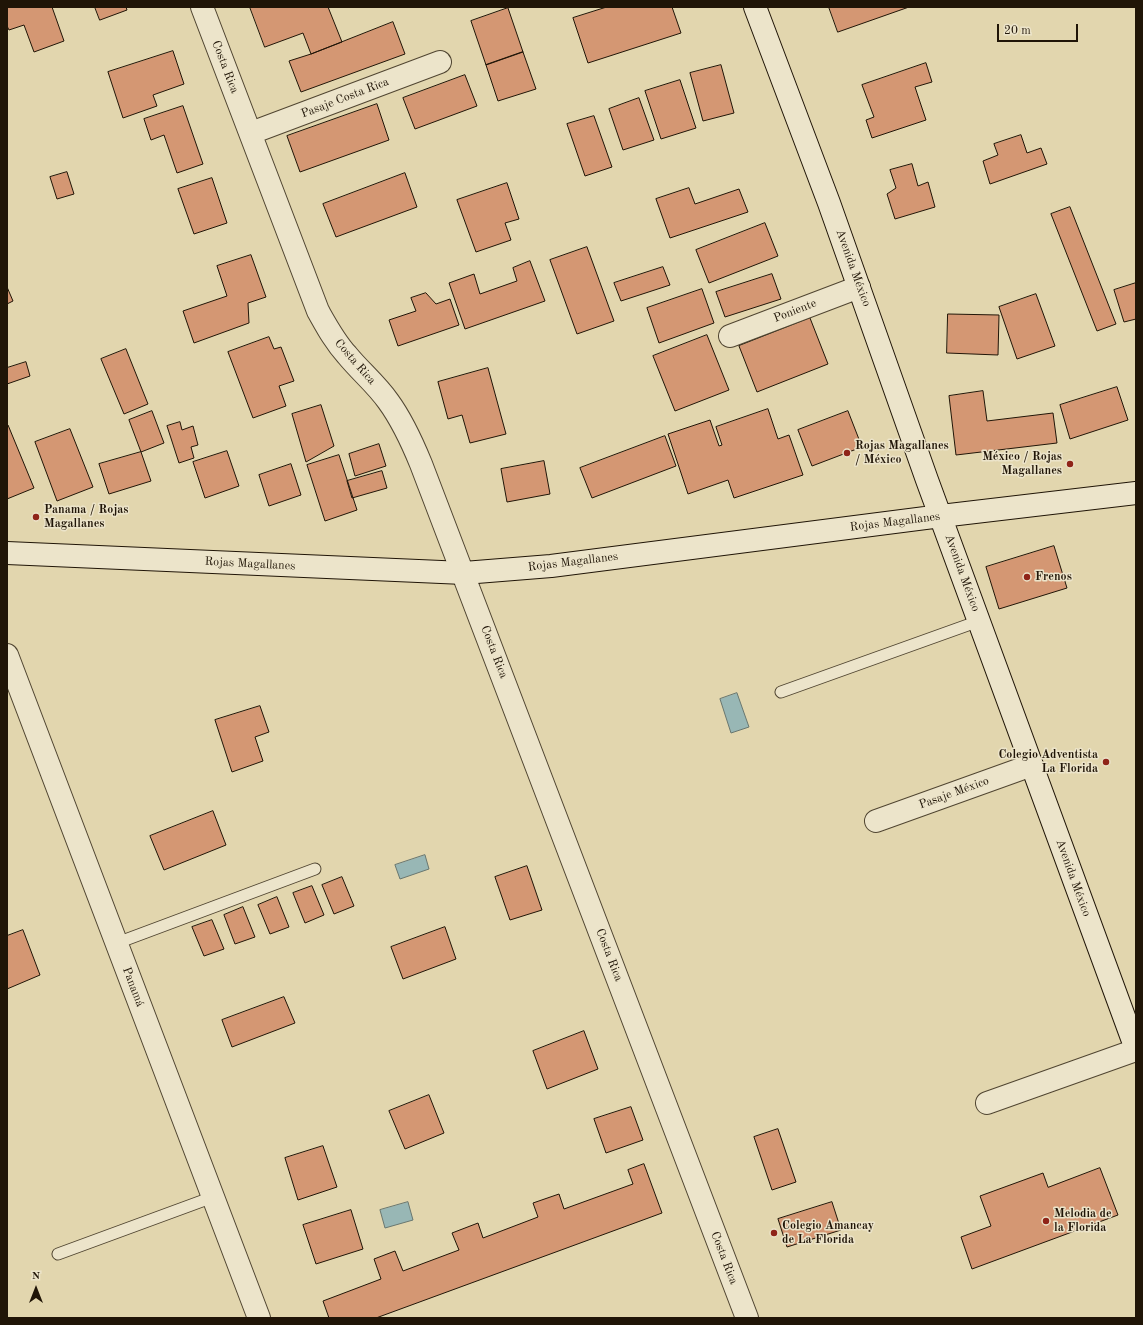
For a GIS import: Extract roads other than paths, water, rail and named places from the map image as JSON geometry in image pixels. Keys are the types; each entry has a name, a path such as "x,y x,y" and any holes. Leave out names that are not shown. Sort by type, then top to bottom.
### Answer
{"street":[{"name":"Costa Rica","path":"202,7 318,311 337,342 375,385 400,418 411,438 464,573 747,1318"},
{"name":"Avenida México","path":"755,7 859,287 1136,1050"},
{"name":"Pasaje Costa Rica","path":"250,133 440,62"},
{"name":"Poniente","path":"730,336 859,287"},
{"name":"Rojas Magallanes","path":"7,553 432,573 464,573 551,566 941,516 1136,493"},
{"name":"Panamá","path":"7,655 259,1318"},
{"name":"Pasaje México","path":"876,821 1032,765"},
{"path":"987,1102 1136,1050"}],"lane":[{"path":"781,692 979,621"},
{"path":"116,943 315,869"},
{"path":"58,1254 213,1197"}],"water":[{"path":"737,693 749,727 731,733 720,699"},
{"path":"425,855 429,869 400,879 395,865"},
{"path":"408,1202 413,1220 385,1228 380,1210"}],"place":[{"name":"Rojas Magallanes / México","path":"847,453"},
{"name":"México / Rojas Magallanes","path":"1070,464"},
{"name":"Panama / Rojas Magallanes","path":"36,517"},
{"name":"Frenos","path":"1027,577"},
{"name":"Colegio Adventista La Florida","path":"1106,762"},
{"name":"Melodia de la Florida","path":"1046,1221"},
{"name":"Colegio Amancay de La Florida","path":"774,1233"}]}
